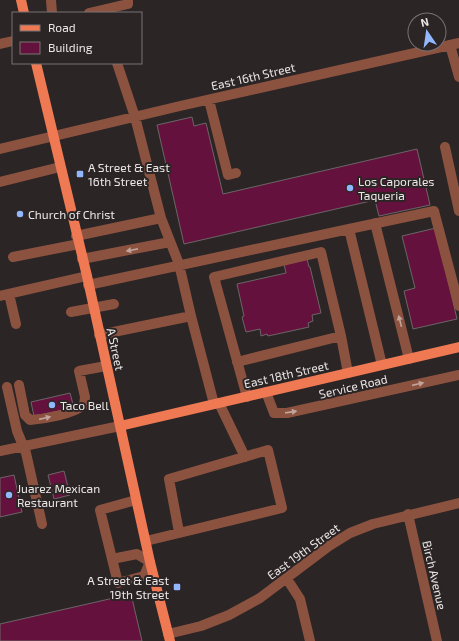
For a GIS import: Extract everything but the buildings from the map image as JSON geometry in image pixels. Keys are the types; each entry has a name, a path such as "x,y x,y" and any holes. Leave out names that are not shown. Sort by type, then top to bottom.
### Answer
{"main road":[{"path":"21,0 24,12"},
{"name":"A Street","path":"36,64 94,309 150,562 169,638"},
{"name":"East 18th Street","path":"120,426 459,347"}],"street":[{"path":"51,0 52,12"},
{"path":"93,12 128,4 128,0"},
{"path":"0,44 12,41"},
{"path":"455,44 459,77"},
{"name":"East 16th Street","path":"0,148 455,44"},
{"path":"117,64 135,117 161,218 179,264 191,316 216,404 245,457"},
{"path":"209,100 228,175 236,174"},
{"path":"445,147 459,211"},
{"path":"0,182 60,167"},
{"path":"16,324 4,295 179,264 434,211 459,306"},
{"path":"13,257 161,218"},
{"path":"375,223 409,359"},
{"path":"349,229 382,365"},
{"path":"82,259 170,242"},
{"path":"247,397 214,277 321,252 341,336 348,373"},
{"path":"71,312 94,309 114,304"},
{"path":"99,335 191,316"},
{"path":"237,362 341,336"},
{"path":"19,384 25,414 30,420 38,420 78,410 84,405 85,397 79,371 106,366"},
{"name":"Service Road","path":"266,392 274,413 287,414 459,375"},
{"path":"7,387 17,431 26,453 42,524"},
{"path":"0,452 120,426"},
{"path":"146,540 180,532 282,508 268,450 169,479 180,532"},
{"path":"112,559 137,554 150,562 144,576 118,584 100,510 136,500"},
{"name":"East 19th Street","path":"169,638 229,615 260,598 329,546 350,533 372,524 408,514 459,503"},
{"name":"Birch Avenue","path":"408,514 437,641"},
{"path":"287,578 300,599 310,641"}],"place":[{"name":"A Street & East 16th Street","path":"80,174"},
{"name":"Los Caporales Taqueria","path":"350,188"},
{"name":"Church of Christ","path":"20,214"},
{"name":"Taco Bell","path":"52,405"},
{"name":"Juarez Mexican Restaurant","path":"9,495"},
{"name":"A Street & East 19th Street","path":"177,587"}]}
